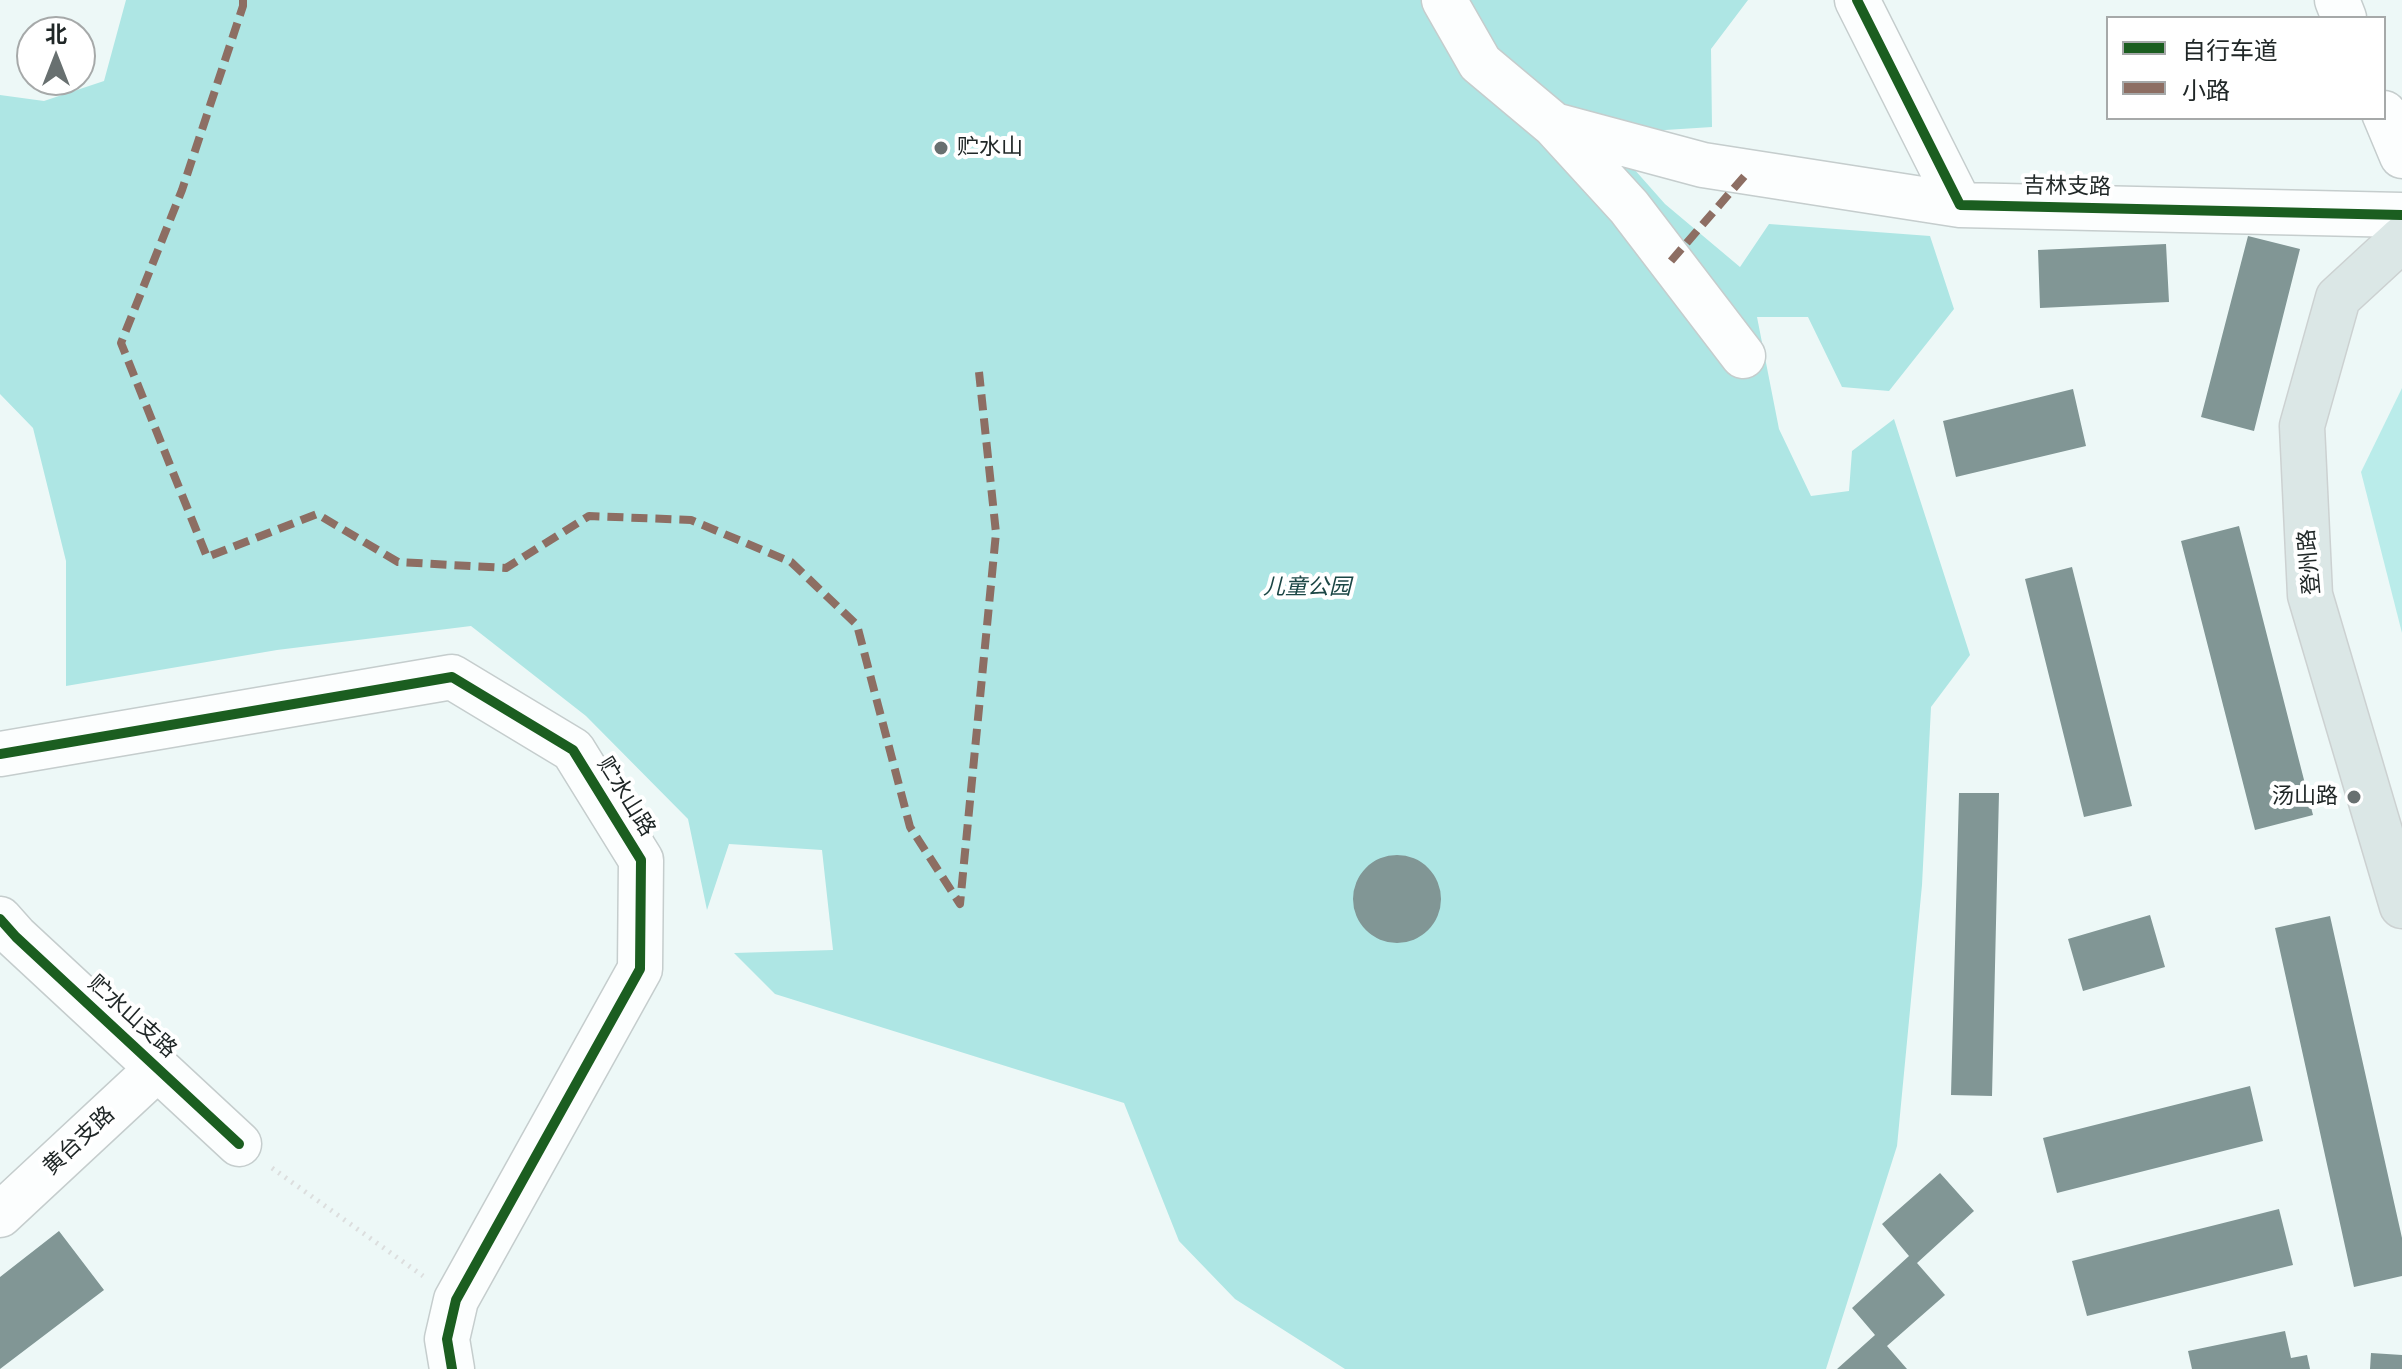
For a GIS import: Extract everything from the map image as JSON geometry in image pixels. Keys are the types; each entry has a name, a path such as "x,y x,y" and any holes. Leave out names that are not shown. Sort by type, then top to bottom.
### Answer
{"main road":[{"name":"登州路","path":"2402,239 2338,298 2302,426 2310,595 2402,906"}],"street":[{"path":"1444,0 1480,63 1554,125 1629,207 1743,356"},
{"path":"1857,0 1960,205"},
{"path":"2386,118 2402,156"},
{"name":"吉林支路","path":"1554,125 1703,165 1960,205 2402,215"},
{"name":"贮水山路","path":"0,754 452,677 573,750 641,860 640,969 456,1300 447,1339 452,1369"},
{"name":"贮水山支路","path":"0,919 239,1144"},
{"name":"黄台支路","path":"0,1215 158,1068"}],"path":[{"path":"239,1144 456,1300"}],"shaded area":[{"path":"2402,388 2402,633 2361,472"}],"green space":[{"name":"儿童公园","path":"126,0 1748,0 1711,49 1712,127 1603,134 1665,204 1740,267 1769,224 1930,236 1954,309 1889,391 1842,387 1808,317 1757,317 1779,429 1811,496 1849,491 1852,451 1894,419 1970,655 1931,707 1922,885 1897,1146 1826,1369 1345,1369 1235,1299 1179,1241 1124,1103 775,994 734,953 833,950 822,850 729,844 707,910 688,819 586,716 471,626 277,650 66,686 66,561 33,428 0,394 0,95 44,101 59,96 96,96 96,84 104,81"}],"building":[{"path":"2248,236 2300,249 2254,431 2201,417"},
{"path":"2166,244 2169,302 2040,308 2038,250"},
{"path":"2073,389 2086,446 1956,477 1943,421"},
{"path":"2239,526 2313,815 2255,830 2181,541"},
{"path":"2072,567 2132,806 2084,817 2025,579"},
{"path":"1959,793 1999,793 1992,1096 1951,1095"},
{"path":"1397,855 1414,859 1428,868 1437,882 1441,899 1437,916 1428,930 1414,939 1397,943 1380,939 1366,930 1357,916 1353,899 1357,882 1366,868 1380,859"},
{"path":"2150,915 2165,967 2083,991 2068,939"},
{"path":"2330,916 2402,1238 2402,1276 2354,1287 2275,928"},
{"path":"2250,1086 2263,1141 2057,1193 2043,1138"},
{"path":"1940,1173 1974,1211 1917,1263 1945,1295 1887,1346 1907,1369 1837,1369 1875,1335 1852,1308 1909,1256 1882,1224"},
{"path":"2279,1209 2293,1265 2087,1316 2072,1261"},
{"path":"59,1231 104,1290 0,1369 0,1277"},
{"path":"2285,1331 2291,1358 2307,1355 2310,1369 2192,1369 2188,1351"},
{"path":"2371,1353 2402,1355 2402,1369 2370,1369"}],"marked path":[{"path":"243,0 182,190 121,343 207,557 317,514 398,562 506,568 589,516 691,520 791,562 857,625 910,827 960,904 996,533 979,372"},
{"path":"1671,261 1748,172"}],"cycle path":[{"path":"1857,0 1960,205 2402,215"},
{"path":"0,754 452,677 573,750 641,860 640,969 456,1300 447,1339 452,1369"},
{"path":"0,919 239,1144"}],"place":[{"name":"贮水山","path":"941,148"},
{"name":"汤山路","path":"2354,797"}]}
